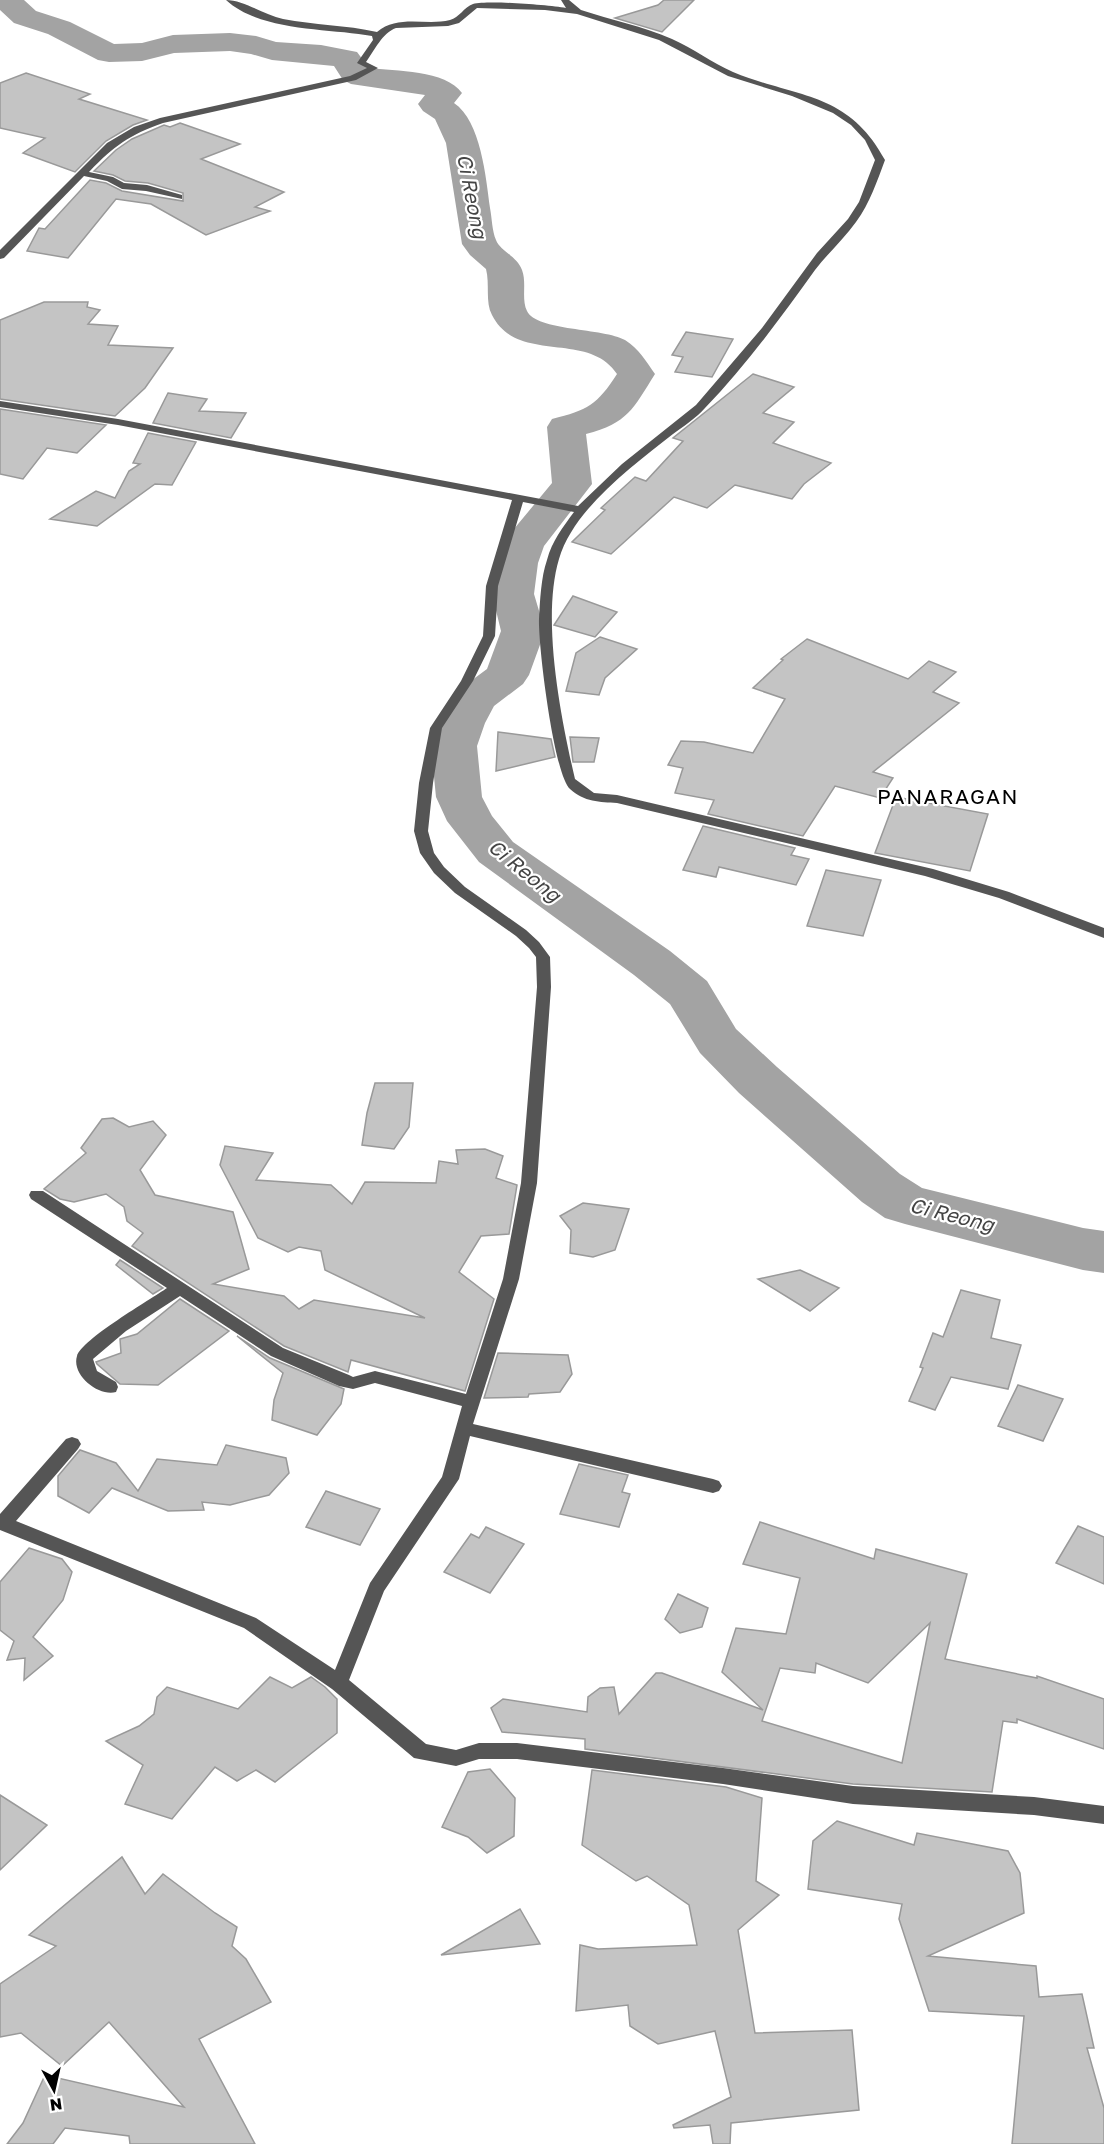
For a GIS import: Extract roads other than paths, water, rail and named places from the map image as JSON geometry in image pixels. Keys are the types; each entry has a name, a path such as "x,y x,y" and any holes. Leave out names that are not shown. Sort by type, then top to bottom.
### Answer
{"street":[{"path":"231,0 248,12 265,19 367,32 378,36"},
{"path":"565,0 578,12"},
{"path":"0,256 120,138 152,123 366,73 374,68 361,63 378,36 387,28 395,25 456,21 475,6 508,5 578,12 662,38 730,73 829,106 854,122 867,135 880,160 864,202 852,221 821,255 766,330 700,407 626,466 581,510 560,540 552,561 545,620 556,728 569,780 574,788 591,797 617,799 928,873 1004,895 1104,933"},
{"path":"82,173 110,179 122,186 147,188 179,197"},
{"path":"0,404 174,432 581,510"},
{"path":"339,1683 376,1588 450,1479 463,1428 511,1279 529,1183 544,970 543,957 521,933 460,890 439,870 427,853 421,831 426,783 436,728 467,681 489,636 492,586 523,498"},
{"path":"37,1195 278,1352 345,1381 353,1383 375,1377 472,1402"},
{"path":"110,1387 88,1376 84,1365 85,1356 120,1327 179,1289"},
{"path":"463,1428 713,1486"},
{"path":"72,1444 1,1522 250,1623 339,1683 421,1752 456,1758 479,1751 517,1751 723,1776 853,1795 1023,1805 1104,1815"}],"waterway":[{"name":"Ci Reong","path":"7,0 25,17 59,28 109,53 142,52 173,44 230,42 256,45 272,51 321,54 346,59 354,73 362,77 430,85 446,93 434,104 446,112 462,143 478,239 483,248 504,269 510,315 520,326 534,332 610,346 625,357 636,374 621,398 609,411 594,420 566,427 572,484 524,544 517,563 513,594 523,631 507,675 476,698 462,723 454,746 459,797 471,821 496,852 652,963 689,993 718,1041 758,1080 881,1188 905,1204 1083,1249 1104,1252"}],"district":[{"name":"PANARAGAN","path":"948,796"}]}
